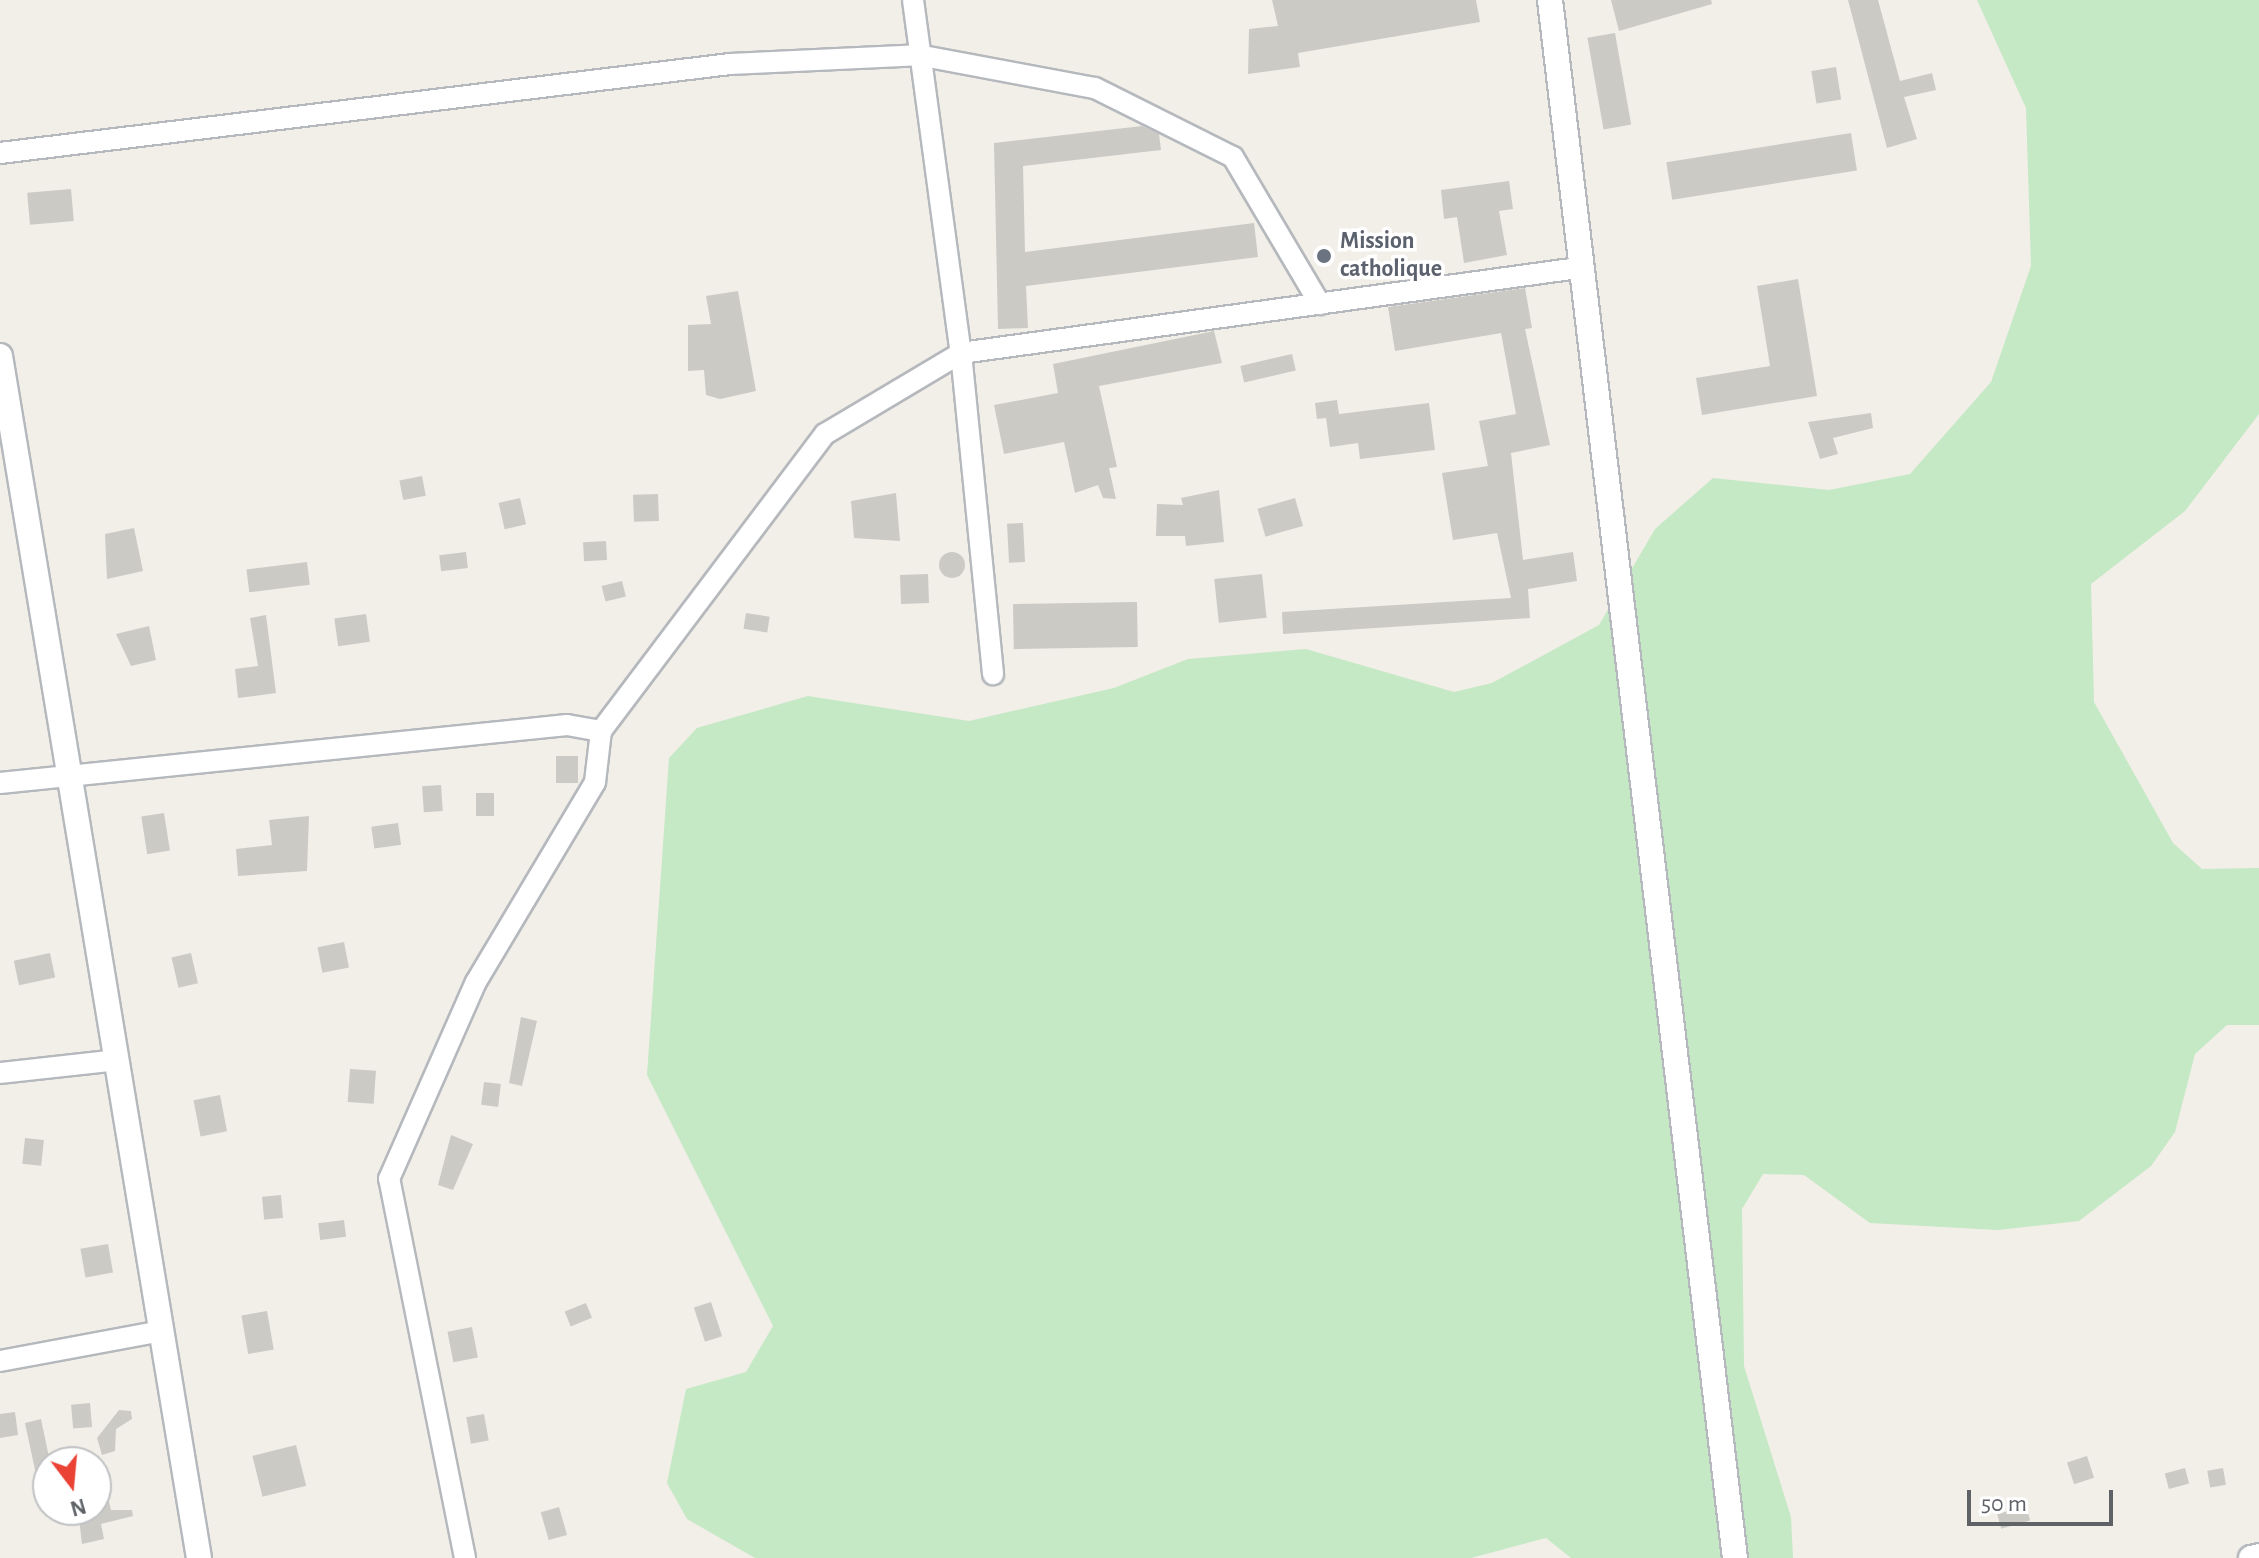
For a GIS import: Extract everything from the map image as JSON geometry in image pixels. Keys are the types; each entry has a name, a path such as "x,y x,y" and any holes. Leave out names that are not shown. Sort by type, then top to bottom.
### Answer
{"street":[{"path":"913,0 918,55 961,353 993,674"},
{"path":"1550,0 1578,268 1735,1558"},
{"path":"0,153 730,64 918,55 1095,88 1233,157 1320,304"},
{"path":"465,1558 389,1179 476,982 595,782 601,731 825,434 961,353 1578,268"},
{"path":"0,356 199,1558"},
{"path":"0,783 567,725 601,731"},
{"path":"0,1073 117,1060"},
{"path":"0,1361 162,1331"},
{"path":"2251,1558 2259,1556"}],"green space":[{"path":"1977,0 2259,0 2259,414 2185,511 2091,584 2094,702 2173,843 2202,869 2259,868 2259,1025 2227,1025 2195,1054 2175,1132 2151,1166 2079,1221 1998,1230 1870,1223 1804,1175 1763,1174 1742,1209 1744,1366 1791,1517 1793,1558 1571,1558 1546,1538 1471,1558 755,1558 687,1519 667,1483 686,1389 746,1372 773,1326 647,1075 669,758 697,728 808,696 969,721 1114,688 1188,659 1306,649 1454,692 1492,683 1599,625 1655,529 1713,478 1829,490 1910,474 1991,382 2031,266 2026,108"}],"building":[{"path":"1272,0 1476,0 1480,22 1298,53 1300,67 1248,74 1249,29 1278,26"},
{"path":"1611,0 1711,0 1712,4 1619,31"},
{"path":"1848,0 1878,0 1900,81 1932,73 1936,90 1904,97 1917,139 1887,148"},
{"path":"1615,33 1631,125 1604,129 1587,38"},
{"path":"1836,67 1841,100 1816,104 1811,71"},
{"path":"1142,126 1159,134 1161,150 1023,166 1025,252 1254,223 1258,257 1026,286 1028,328 998,329 994,143"},
{"path":"1851,133 1857,171 1672,200 1666,162"},
{"path":"1509,181 1513,209 1499,211 1507,255 1464,263 1457,217 1444,219 1441,190"},
{"path":"71,189 74,221 30,225 27,193"},
{"path":"1798,279 1817,396 1702,415 1696,378 1770,366 1757,286"},
{"path":"1525,288 1532,328 1525,329 1550,445 1511,453 1523,560 1573,552 1577,581 1528,589 1530,618 1283,634 1282,612 1511,598 1497,533 1453,540 1442,473 1488,466 1479,421 1516,414 1501,333 1395,351 1388,307"},
{"path":"738,291 756,391 720,399 706,395 704,370 688,371 688,325 711,324 706,296"},
{"path":"1214,331 1222,363 1099,386 1117,467 1109,468 1116,499 1103,498 1098,485 1075,493 1064,442 1004,454 994,405 1058,393 1053,364"},
{"path":"1292,354 1296,371 1244,382 1240,366"},
{"path":"1337,400 1339,414 1429,403 1435,450 1360,459 1358,443 1330,447 1326,418 1317,419 1315,403"},
{"path":"1871,413 1873,428 1833,438 1838,454 1820,459 1808,422"},
{"path":"422,476 426,496 403,500 399,480"},
{"path":"1219,490 1224,542 1186,546 1185,536 1156,536 1157,504 1183,505 1181,498"},
{"path":"896,493 900,541 854,538 851,501"},
{"path":"658,494 659,521 634,522 633,495"},
{"path":"520,498 526,524 505,529 499,503"},
{"path":"1295,498 1303,526 1266,537 1258,509"},
{"path":"1023,523 1025,562 1009,563 1007,524"},
{"path":"134,528 143,571 107,579 105,534"},
{"path":"606,541 607,560 584,561 583,542"},
{"path":"466,552 468,568 441,571 439,555"},
{"path":"952,552 961,556 965,565 961,574 952,578 943,574 939,565 943,556"},
{"path":"307,562 310,585 249,592 246,569"},
{"path":"928,574 929,603 901,604 900,575"},
{"path":"1262,574 1267,618 1219,623 1214,579"},
{"path":"622,581 626,597 605,602 602,586"},
{"path":"1137,602 1138,647 1014,649 1013,604"},
{"path":"746,613 770,617 767,633 743,629"},
{"path":"366,614 370,642 338,646 334,618"},
{"path":"266,615 276,693 238,698 235,669 258,666 250,618"},
{"path":"149,626 156,660 131,666 116,634"},
{"path":"556,756 578,756 578,783 556,783"},
{"path":"441,785 443,811 424,812 422,786"},
{"path":"476,793 494,793 494,816 476,816"},
{"path":"164,813 170,851 147,854 141,817"},
{"path":"309,816 307,871 238,876 236,849 272,845 269,820"},
{"path":"398,823 401,845 374,849 371,827"},
{"path":"344,942 349,968 322,973 317,947"},
{"path":"50,953 55,977 19,985 14,961"},
{"path":"191,953 198,983 178,988 172,957"},
{"path":"521,1017 537,1021 522,1086 509,1083"},
{"path":"350,1069 376,1071 374,1104 348,1102"},
{"path":"484,1082 501,1084 498,1107 481,1105"},
{"path":"220,1095 227,1131 201,1136 193,1100"},
{"path":"451,1135 473,1144 453,1190 438,1185"},
{"path":"25,1138 44,1140 41,1166 22,1164"},
{"path":"281,1195 283,1218 264,1220 262,1197"},
{"path":"344,1220 346,1237 320,1240 318,1223"},
{"path":"108,1244 113,1273 85,1277 80,1249"},
{"path":"711,1302 722,1336 705,1342 694,1308"},
{"path":"586,1303 592,1318 571,1326 565,1312"},
{"path":"267,1311 274,1349 248,1354 241,1316"},
{"path":"472,1327 478,1357 453,1362 447,1332"},
{"path":"90,1403 92,1427 73,1429 71,1405"},
{"path":"119,1410 131,1411 132,1419 116,1429 115,1451 112,1452 112,1446 99,1446 97,1438"},
{"path":"15,1412 18,1435 0,1438 0,1414"},
{"path":"484,1414 489,1441 471,1444 466,1417"},
{"path":"41,1419 47,1446 32,1446 32,1456 25,1423"},
{"path":"296,1445 306,1486 262,1497 252,1456"},
{"path":"2087,1456 2094,1478 2074,1484 2067,1462"},
{"path":"2185,1468 2189,1483 2169,1489 2165,1473"},
{"path":"2223,1468 2226,1485 2210,1488 2207,1471"},
{"path":"2026,1506 2030,1520 2001,1529 1997,1514"},
{"path":"559,1507 567,1535 549,1540 541,1512"},
{"path":"112,1510 132,1510 133,1516 112,1521"},
{"path":"80,1526 101,1526 104,1539 82,1544"}],"place":[{"name":"Mission catholique","path":"1324,256"}]}
